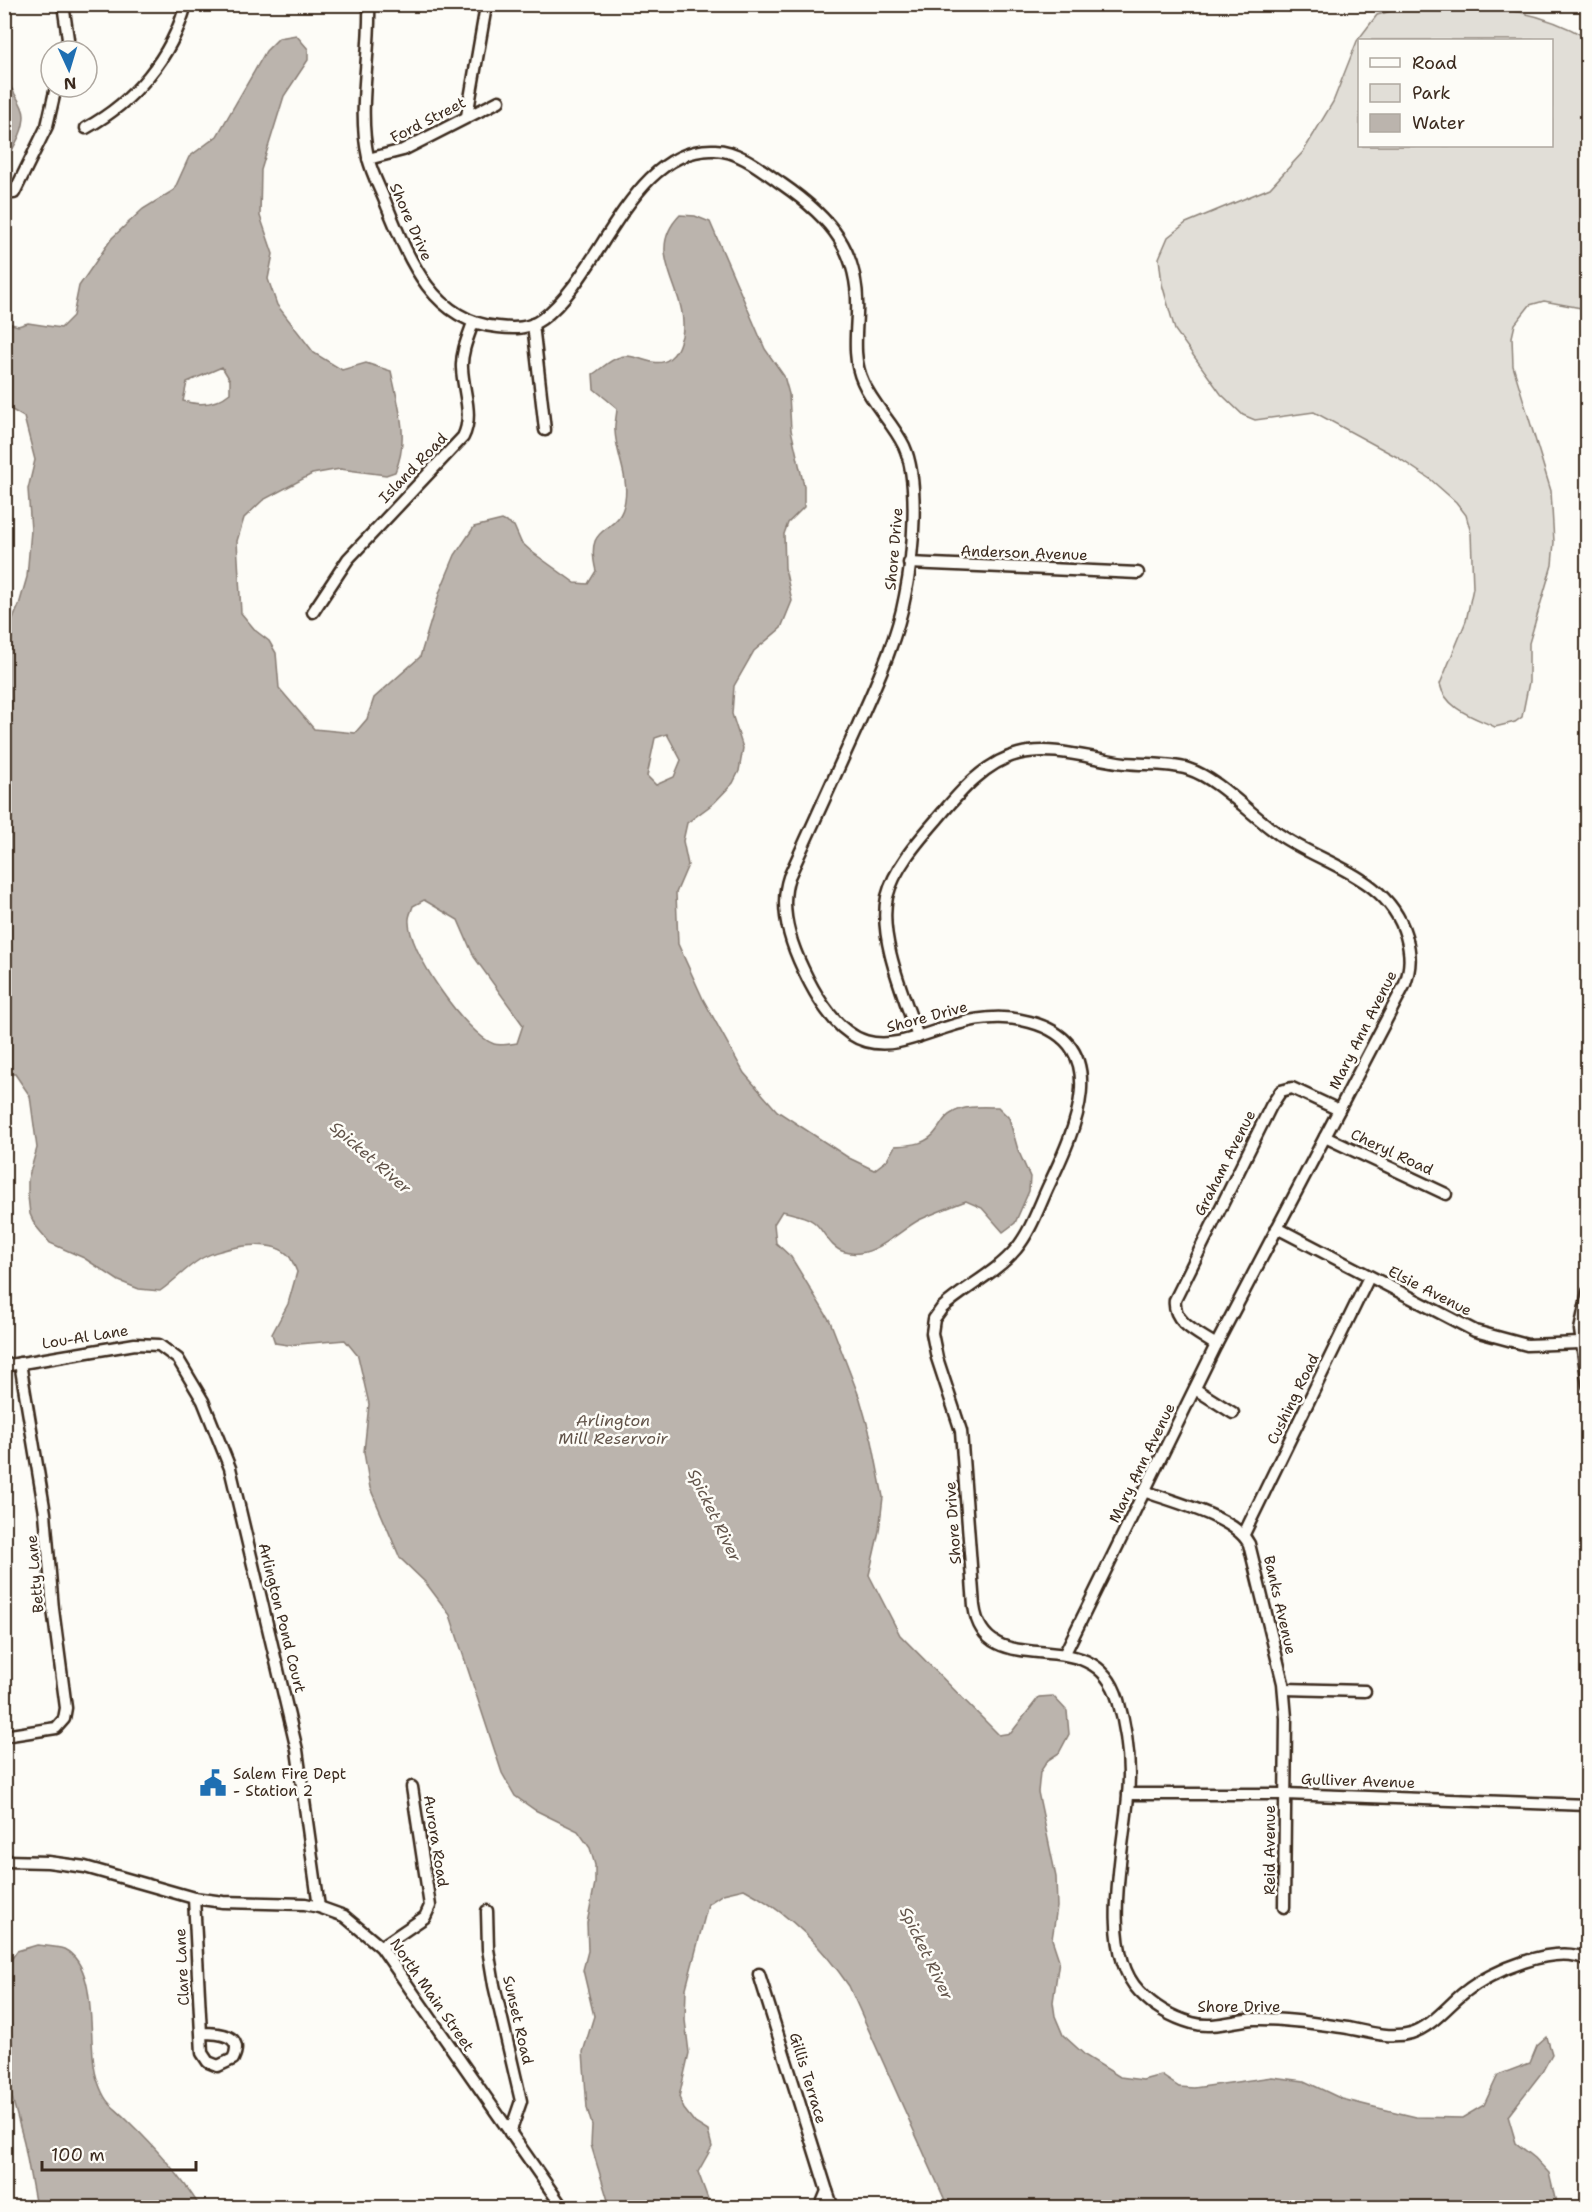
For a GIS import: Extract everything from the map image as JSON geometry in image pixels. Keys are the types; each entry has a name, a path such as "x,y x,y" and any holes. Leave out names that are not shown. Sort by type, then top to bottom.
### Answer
{"street":[{"path":"63,4 68,39"},
{"path":"86,128 128,98 167,55 186,4"},
{"name":"Shore Drive","path":"369,4 365,132 368,159 415,270 438,300 473,323 519,329 533,324 560,301 636,195 671,161 694,150 719,149 742,156 810,203 827,221 853,263 858,288 857,359 862,382 902,442 911,464 915,488 909,563 905,597 880,674 789,877 784,898 787,922 801,965 817,997 835,1020 856,1036 874,1044 899,1044 981,1018 1020,1020 1045,1028 1062,1039 1073,1052 1078,1065 1081,1091 1074,1128 1023,1241 1005,1260 942,1308 934,1318 932,1333 937,1358 961,1431 975,1618 988,1637 998,1644 1022,1651 1065,1653 1083,1658 1102,1670 1115,1690 1125,1724 1128,1794 1118,1881 1117,1917 1120,1950 1124,1965 1135,1987 1152,2004 1173,2017 1196,2024 1220,2024 1256,2019 1328,2025 1387,2035 1411,2033 1432,2022 1468,1989 1511,1967 1545,1957 1568,1954 1587,1960"},
{"path":"467,116 485,12"},
{"path":"14,193 47,126 53,99"},
{"name":"Ford Street","path":"368,159 403,150 499,101"},
{"name":"Island Road","path":"313,612 348,559 464,437 469,414 462,366 473,323"},
{"path":"533,324 545,430"},
{"name":"Anderson Avenue","path":"909,563 1138,573"},
{"name":"Mary Ann Avenue","path":"918,1038 892,958 885,909 892,884 901,868 945,809 974,780 994,763 1027,752 1052,752 1178,767 1209,780 1281,836 1374,887 1384,895 1398,914 1409,949 1410,971 1216,1344 1065,1653"},
{"name":"Graham Avenue","path":"1216,1344 1182,1322 1175,1309 1176,1294 1277,1096 1286,1088 1292,1088 1339,1110"},
{"name":"Cheryl Road","path":"1325,1137 1446,1194"},
{"name":"Elsie Avenue","path":"1277,1228 1438,1314 1490,1336 1527,1346 1580,1343"},
{"name":"Cushing Road","path":"1244,1534 1369,1277"},
{"path":"1587,1292 1580,1330 1587,1385"},
{"name":"Lou-Al Lane","path":"4,1366 135,1344 159,1345 170,1350"},
{"name":"Arlington Pond Court","path":"170,1350 182,1364 218,1434 239,1503 297,1750 319,1907"},
{"name":"Betty Lane","path":"4,1736 56,1728 64,1719 66,1708 53,1609 45,1513 20,1363"},
{"path":"1194,1389 1233,1413"},
{"path":"1144,1491 1229,1524 1244,1534"},
{"name":"Banks Avenue","path":"1244,1534 1252,1554 1284,1689 1285,1794"},
{"path":"1284,1689 1365,1691"},
{"name":"Aurora Road","path":"381,1947 426,1917 430,1906 412,1787"},
{"name":"Gulliver Avenue","path":"1128,1794 1285,1794 1587,1805"},
{"name":"Reid Avenue","path":"1284,1907 1285,1794"},
{"name":"North Main Street","path":"4,1862 48,1862 85,1867 194,1898 223,1902 305,1904 344,1916 381,1947 563,2208"},
{"name":"Clare Lane","path":"194,1898 201,2033"},
{"name":"Sunset Road","path":"487,1911 488,1949 494,1984 520,2095 519,2113 510,2133"},
{"name":"Gillis Terrace","path":"759,1974 833,2208"},
{"path":"820,2208 827,2191"}],"green space":[{"path":"1411,5 1457,5 1524,13 1566,27 1587,38 1587,313 1581,308 1544,301 1530,305 1515,324 1512,337 1513,366 1551,491 1554,542 1552,565 1529,643 1529,682 1522,717 1515,722 1495,727 1454,706 1443,693 1440,684 1466,621 1473,588 1471,533 1466,515 1456,502 1430,479 1397,457 1314,412 1255,420 1243,415 1221,394 1175,330 1162,284 1159,258 1168,237 1186,223 1270,188 1303,152 1333,102 1358,40 1358,147 1553,147 1553,39 1359,39 1377,15"}],"water":[{"path":"4,5 10,5 8,78 22,106 24,116 20,135 5,163"},
{"name":"Arlington Mill Reservoir","path":"296,35 308,49 308,60 284,96 261,170 260,216 273,254 268,279 277,305 314,353 342,370 366,363 391,371 402,434 402,447 395,472 386,475 340,469 312,474 263,500 244,518 237,541 241,613 256,631 269,641 276,653 279,688 314,729 355,733 367,719 374,698 420,657 440,591 455,555 474,527 502,520 514,526 521,542 532,552 575,583 588,584 596,571 593,555 594,543 622,512 626,491 616,440 617,408 594,389 593,374 620,357 664,362 672,357 677,349 682,336 683,320 666,259 665,244 669,230 680,215 695,216 710,222 765,349 784,376 789,394 791,430 804,486 804,507 788,523 784,534 785,568 792,601 781,628 754,651 734,686 732,714 743,748 739,771 733,783 714,803 687,823 683,841 688,865 676,893 678,944 703,999 744,1073 777,1111 849,1158 874,1170 887,1160 895,1146 918,1143 928,1139 945,1118 957,1110 998,1107 1009,1118 1018,1150 1030,1177 1029,1191 1015,1223 1003,1232 982,1208 966,1201 919,1220 884,1244 865,1252 840,1250 813,1221 805,1217 782,1211 774,1224 776,1243 791,1257 830,1321 860,1399 872,1441 883,1497 879,1531 869,1575 900,1635 999,1735 1011,1733 1039,1697 1053,1696 1067,1711 1069,1734 1059,1753 1048,1760 1040,1772 1038,1792 1056,1877 1057,1907 1052,1939 1059,1960 1053,2002 1055,2016 1063,2035 1086,2056 1120,2077 1143,2080 1161,2075 1179,2087 1194,2088 1272,2077 1304,2081 1342,2099 1416,2117 1462,2118 1484,2105 1498,2075 1530,2063 1537,2046 1547,2037 1552,2054 1542,2072 1508,2116 1516,2143 1549,2173 1557,2207 948,2207 849,1986 815,1943 775,1908 744,1889 723,1894 708,1904 686,1988 685,2020 689,2053 679,2097 684,2109 695,2123 708,2131 712,2147 698,2172 711,2207 610,2207 591,2145 592,2125 587,2108 583,2052 594,2016 583,1970 588,1951 587,1923 595,1883 595,1865 590,1848 578,1831 535,1810 515,1796 502,1773 450,1615 426,1583 400,1558 370,1488 364,1452 369,1404 358,1356 345,1340 288,1345 275,1343 272,1334 288,1304 297,1272 289,1256 281,1250 256,1245 216,1252 196,1262 160,1291 139,1289 119,1281 84,1258 50,1243 35,1225 30,1214 28,1179 37,1148 30,1096 15,1074 4,1074 5,638 19,605 27,577 31,530 28,489 35,460 24,417 5,406 5,322 18,326 28,323 61,328 73,316 79,286 112,238 143,209 174,190 189,157 217,136 266,51 279,38","holes":["222,367 230,380 230,393 220,400 208,403 183,401 187,382","667,734 681,760 674,777 656,785 647,776 655,738","424,900 458,920 474,957 523,1025 517,1043 494,1044 482,1037 454,1008 417,950 409,919 413,906"]},
{"path":"37,1945 64,1949 76,1959 84,1973 88,1991 94,2068 104,2095 167,2162 200,2207 36,2207 24,2142 5,2071 5,1991 10,1961 17,1951"}],"place":[{"name":"Salem Fire Dept - Station 2","path":"213,1783"}],"water label":[{"name":"Spicket River","path":"371,1157"},
{"name":"Spicket River","path":"715,1515"},
{"name":"Spicket River","path":"927,1953"}]}
